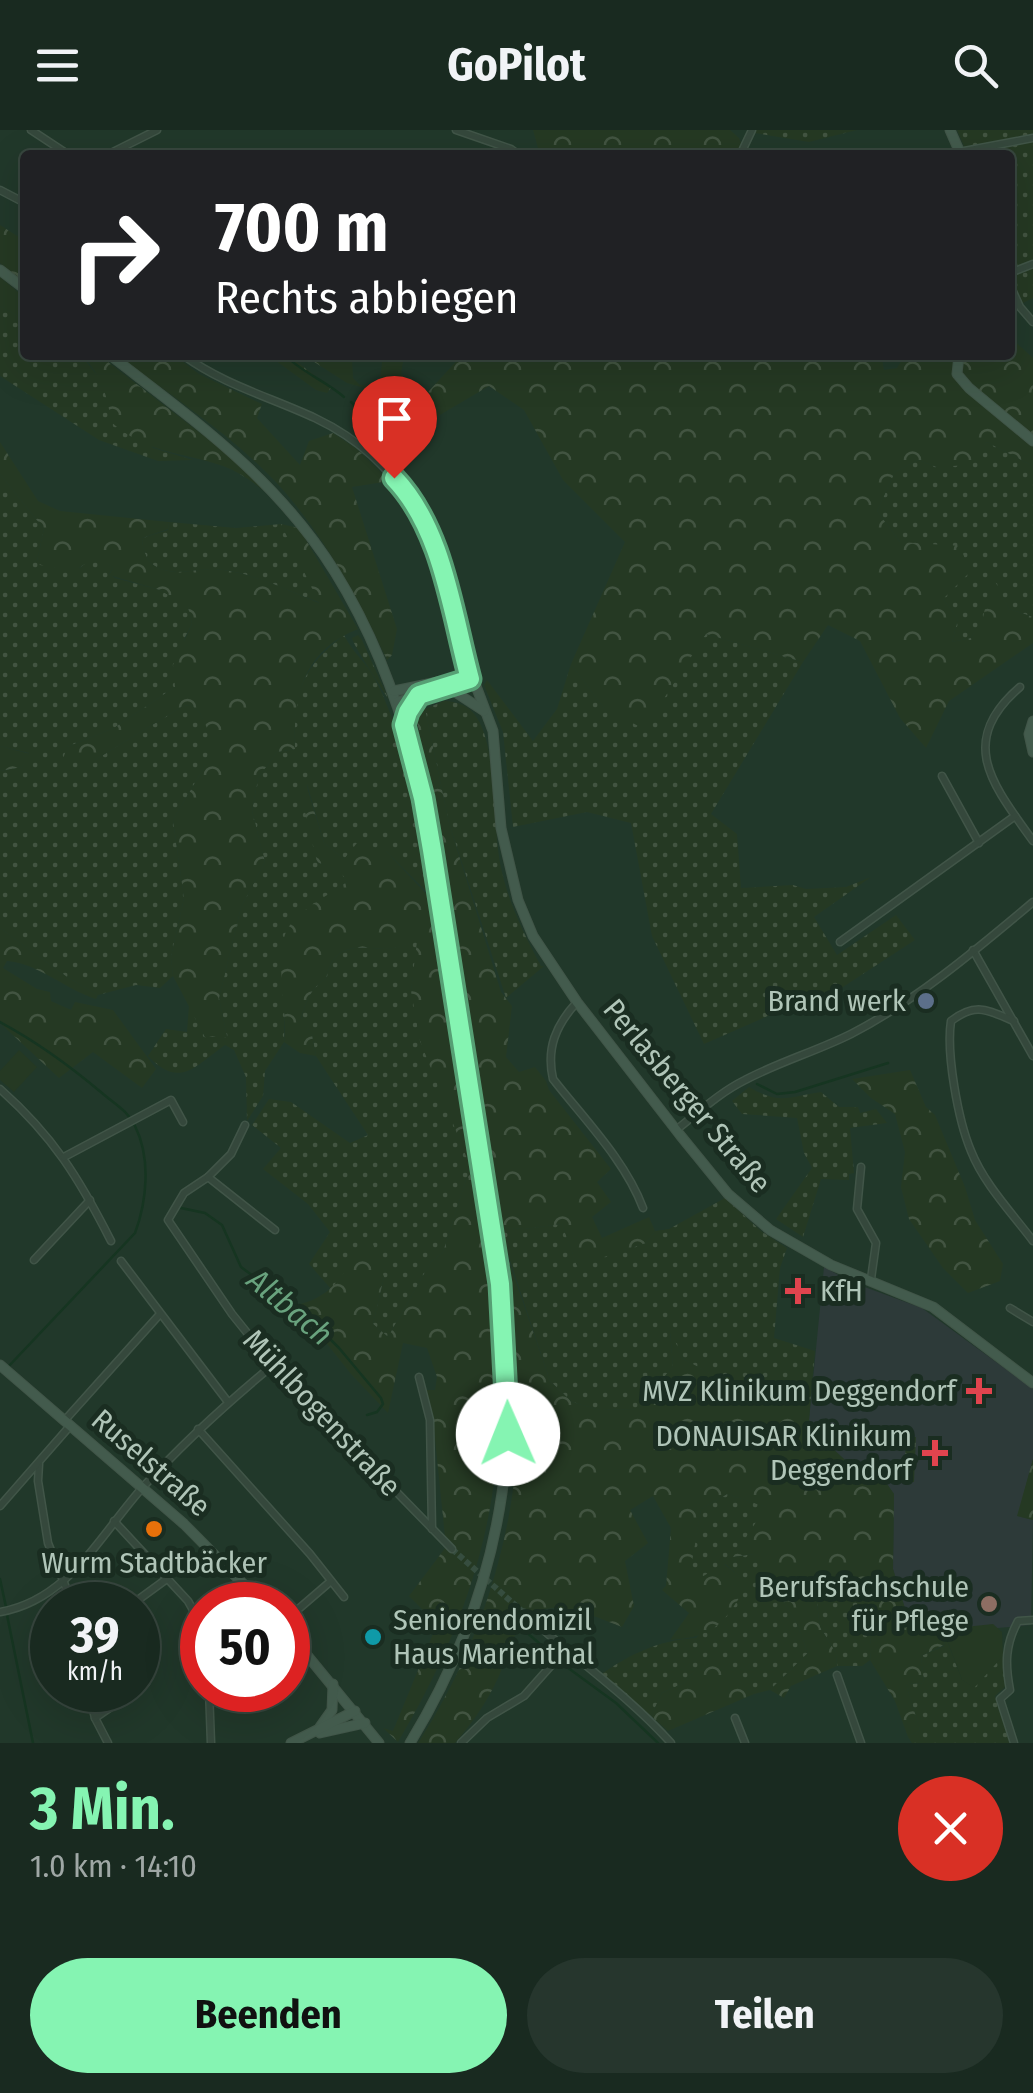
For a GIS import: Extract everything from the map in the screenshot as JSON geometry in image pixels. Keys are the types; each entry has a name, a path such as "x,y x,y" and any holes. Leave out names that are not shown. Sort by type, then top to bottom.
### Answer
{"main road":[{"path":"0,270 20,285"},
{"path":"116,360 238,455 285,504 334,571 396,696 423,798 500,1284 508,1404 502,1491 484,1586 451,1666 412,1741"},
{"path":"958,360 958,374 969,388 1033,441"},
{"path":"396,696 462,677 470,679"},
{"path":"396,696 419,695 470,679"},
{"name":"Perlasberger Straße","path":"470,679 486,712 498,768 506,848 518,900 533,936 577,1002 676,1130 728,1194 770,1230 831,1265 934,1307 1033,1383"},
{"path":"449,688 486,712"},
{"path":"404,725 419,695"},
{"path":"1033,721 1029,734 1033,752"},
{"name":"Ruselstraße","path":"0,1365 205,1544 242,1582"},
{"path":"310,1657 380,1743"},
{"path":"312,1734 332,1710 333,1684"},
{"path":"291,1743 355,1712"},
{"path":"312,1734 364,1723"}],"street":[{"path":"31,130 61,150"},
{"path":"117,150 158,130"},
{"path":"456,130 512,150"},
{"path":"743,150 752,130"},
{"path":"975,150 1033,138"},
{"path":"1015,293 1031,316"},
{"path":"191,360 228,383 337,430 400,484 428,533 470,679"},
{"path":"1020,687 1004,701 984,732 990,776 1033,841"},
{"path":"942,776 980,843"},
{"path":"840,942 1015,816"},
{"path":"676,1130 710,1100 748,1078 854,1032 915,994 1033,902"},
{"path":"974,950 1033,1056"},
{"path":"577,1002 552,1037 550,1066 554,1079 611,1153 636,1190 643,1208"},
{"path":"1014,1021 975,1008 964,1011 950,1021 948,1046 971,1151 992,1187 1033,1241"},
{"path":"0,1089 42,1128 64,1156 111,1241"},
{"path":"64,1156 171,1100 183,1122"},
{"path":"244,1125 231,1154 208,1177 275,1230"},
{"path":"861,1167 857,1209 876,1243 871,1279"},
{"name":"Mühlbogenstraße","path":"208,1177 184,1194 168,1220 232,1314 273,1364 452,1549"},
{"path":"34,1260 90,1200"},
{"path":"121,1261 228,1402"},
{"path":"1010,1308 1033,1322"},
{"path":"0,1506 40,1464 67,1424 160,1314"},
{"path":"0,1612 37,1600 65,1581 142,1488 198,1429 273,1364"},
{"path":"420,1377 430,1420 432,1530"},
{"path":"198,1429 344,1597"},
{"path":"40,1464 38,1481 48,1543 65,1581"},
{"path":"26,1478 38,1481"},
{"path":"114,1521 180,1592"},
{"path":"160,1584 168,1578"},
{"path":"310,1599 331,1581"},
{"path":"524,1614 641,1710 670,1743"},
{"path":"1014,1743 1000,1700 1010,1690 1006,1666 1008,1640 1018,1621 1033,1620"},
{"path":"461,1743 487,1718 524,1696 564,1650"},
{"path":"837,1675 861,1743"},
{"path":"94,1712 108,1743"},
{"path":"95,1718 104,1712"},
{"path":"210,1712 211,1743"},
{"path":"735,1718 745,1743"}],"shaded area":[{"name":"DONAUISAR Klinikum Deggendorf","path":"824,1267 851,1282 922,1308 1033,1389 1033,1459 1018,1516 1033,1520 1031,1625 963,1631 910,1625 893,1569 894,1494 882,1477 845,1460 820,1437 809,1420"}],"green space":[{"path":"533,130 730,130 744,150 539,150"},
{"path":"857,130 809,142 755,133"},
{"path":"957,130 1033,130 1033,298 1021,304 1015,285 1015,150 966,150"},
{"path":"0,225 20,238 20,279 0,263"},
{"path":"0,277 20,294 20,317 0,306"},
{"path":"0,306 20,317 20,360 85,360 100,379 109,402 153,448 193,460 158,461 99,440 0,376"},
{"path":"1015,342 1033,358 1033,438 967,384 960,374 960,360 1015,360"},
{"path":"86,360 105,360 243,466 265,492 229,468 152,446 125,433 111,422 108,403"},
{"path":"125,360 181,360 199,374 262,404 257,418 300,465 309,441 333,433 357,449 390,481 352,487 397,629 392,655 387,660 356,599 308,521 255,461"},
{"path":"275,360 295,360 331,388 327,393 316,390"},
{"path":"311,360 352,360 353,378 360,385 379,386 382,360 403,360 401,374 410,385 429,391 457,360 882,360 884,370 897,368 902,360 954,360 953,372 1033,443 1033,466 987,442 968,465 937,467 918,460 895,472 877,511 900,542 960,546 970,572 943,599 958,619 952,642 971,638 983,618 992,575 1009,609 1033,617 1033,643 949,701 926,748 900,718 860,641 828,625 803,662 706,634 644,729 604,708 571,664 625,542 563,480 524,410 489,386 428,422 406,450 396,471 383,457 400,422 386,394 347,383"},
{"path":"386,394 400,422 387,450 352,421 352,405"},
{"path":"0,442 38,501 60,511 169,522 168,529 142,538 147,557 156,567 174,572 215,569 242,574 319,603 281,524 299,528 358,629 339,638 313,662 296,711 295,749 277,752 258,778 252,811 265,862 241,907 219,998 227,1037 205,1037 173,976 171,957 184,898 173,820 202,771 213,741 200,713 191,705 183,706 95,760 63,759 67,747 114,728 175,687 173,665 192,624 188,607 160,590 109,575 113,568 100,559 92,559 72,571 40,565 37,561 44,529 0,474"},
{"path":"987,442 1033,466 1033,617 1009,609 992,577 984,618 971,638 952,642 958,619 877,511 895,472 918,460 937,467 980,449"},
{"path":"0,474 44,529 37,561 80,568 92,557 101,558 113,568 109,574 115,578 160,590 188,606 192,624 185,637 175,687 114,728 67,747 95,760 183,706 191,705 200,713 214,741 202,771 173,820 184,898 171,957 173,976 160,988 136,985 98,995 0,928 0,771 22,767 29,753 0,746"},
{"path":"169,522 236,528 281,524 321,603 229,571 175,572 156,567 147,557 142,538 168,530"},
{"path":"357,629 389,700 352,638 358,635 361,639"},
{"path":"706,634 803,662 711,814 737,834 741,888 846,887 871,877 814,917 837,955 896,915 915,940 820,1002 770,1015 704,1044 652,936 631,823 587,812 513,827 503,732 484,685 487,680 533,741 557,709 571,664 604,708"},
{"path":"344,635 375,679 396,729 410,782 427,892 386,851 344,859 324,843 307,784 317,862 342,872 347,882 307,910 285,1000 284,1042 265,1071 263,1096 247,1121 246,1077 234,1050 225,1045 195,1067 178,1073 159,1066 148,1056 166,1029 187,1032 189,1005 205,1037 227,1037 219,998 241,907 265,862 252,811 258,778 277,752 295,749 302,684 318,659"},
{"path":"444,701 471,710 484,732 492,770 502,872 518,920 544,966 506,998 449,823 425,709"},
{"path":"421,706 425,709 449,823 501,992 512,1006 506,1057 519,1072 535,1067 611,1169 597,1182 611,1202 592,1217 602,1238 649,1217 655,1231 646,1243 577,1266 562,1224 524,1229 499,1227 417,720"},
{"path":"0,746 30,754 22,767 0,771"},
{"path":"306,784 324,843 344,859 357,843 386,851 431,899 470,1166 420,1041 411,991 417,941 393,948 355,948 340,953 326,978 310,995 301,1018 312,1035 316,1056 300,1053 284,1042 284,936 302,913 347,882 341,872 317,862 299,786"},
{"path":"0,928 98,995 96,999 84,995 19,963 7,961 3,968 37,989 50,992 51,1001 71,1010 75,1002 113,1010 156,1069 142,1088 93,1052 59,1078 0,1023"},
{"path":"418,940 411,991 473,1170 466,1180 443,1252 431,1262 388,1337 373,1324 384,1277 346,1271 332,1290 309,1264 330,1232 308,1204 263,1169 281,1148 252,1125 269,1099 291,1102 350,1143 368,1135 316,1056 312,1035 301,1019 310,995 341,953 356,948 389,949"},
{"path":"19,1050 37,1067 14,1092 0,1080 0,1071"},
{"path":"910,1070 926,1107 935,1115 975,1220 1003,1264 1000,1281 968,1293 943,1268 909,1219 901,1187 905,1152 895,1114 852,1079"},
{"path":"749,1087 777,1098 821,1092 839,1107 858,1107 860,1113 876,1109 887,1123 850,1128 854,1173 849,1174 849,1180 821,1179 803,1237 776,1219 812,1168 804,1153 797,1118 742,1114 732,1101"},
{"path":"473,1170 497,1354 496,1465 484,1538 462,1609 449,1643 398,1742 383,1728 393,1731 437,1624 409,1596 446,1547 433,1419 426,1390 435,1390 437,1377 427,1348 403,1343 388,1413 296,1305 327,1291 359,1246 373,1244 384,1277 373,1324 388,1337 431,1262 443,1252 466,1180"},
{"path":"725,1198 761,1231 787,1248 780,1268 774,1338 815,1351 811,1395 796,1387 746,1393 683,1359 670,1332 673,1366 639,1409 600,1410 572,1402 550,1381 499,1227 524,1229 562,1224 577,1265 646,1243 655,1231 669,1229"},
{"path":"501,1238 550,1381 572,1402 600,1410 639,1409 673,1366 670,1330 683,1359 746,1392 796,1387 811,1395 809,1420 820,1437 845,1460 882,1477 894,1494 893,1569 910,1625 945,1636 944,1645 921,1656 924,1683 906,1684 920,1730 908,1737 895,1701 870,1660 870,1635 859,1593 847,1587 816,1596 820,1627 836,1653 837,1666 791,1686 784,1698 770,1690 808,1653 797,1624 773,1584 775,1568 763,1564 753,1554 733,1557 766,1507 727,1494 701,1509 688,1585 724,1564 748,1583 718,1625 698,1635 670,1640 689,1613 662,1590 666,1586 671,1528 653,1496 630,1510 648,1543 625,1561 634,1606 622,1627 570,1609 531,1613 519,1621 494,1687 455,1743 418,1743 456,1676 486,1603 513,1490 517,1398"},
{"path":"906,1437 916,1437 914,1482 904,1482"},
{"path":"1033,1459 1033,1520 1017,1516"},
{"path":"727,1494 767,1507 734,1557 753,1554 776,1568 773,1584 797,1624 808,1653 770,1690 754,1694 709,1655 684,1683 662,1693 651,1716 600,1675 645,1649 696,1638 747,1583 725,1564 687,1586 701,1509"},
{"path":"847,1587 859,1593 870,1635 870,1660 862,1666 837,1666 836,1653 820,1627 816,1595"},
{"path":"993,1624 1002,1632 1003,1656 974,1688 962,1680 945,1635 956,1628"},
{"path":"945,1636 962,1680 973,1687 1003,1656 1007,1685 995,1696 1010,1743 912,1743 908,1737 920,1730 906,1684 924,1683 921,1656 944,1646"},
{"path":"709,1654 754,1694 668,1731 651,1716 662,1693 684,1683"}],"waterway":[{"path":"291,360 344,397"},
{"path":"351,402 359,409"},
{"path":"0,1022 53,1055 125,1112 140,1138 146,1180 135,1233 7,1368"},
{"path":"757,1084 777,1094 795,1092 888,1063"},
{"name":"Altbach","path":"181,1208 205,1213 222,1225 241,1267 310,1319 339,1348 381,1398 383,1404 377,1412 367,1415"},
{"path":"0,1579 6,1607"},
{"path":"7,1615 33,1743"},
{"name":"Altbach","path":"525,1631 554,1656"},
{"name":"Altbach","path":"560,1662 616,1703 658,1743"}],"tunnel":[{"path":"452,1549 524,1613"}],"place":[{"name":"Brand werk","path":"926,1001"},
{"name":"KfH","path":"798,1291"},
{"name":"MVZ Klinikum Deggendorf","path":"979,1391"},
{"name":"DONAUISAR Klinikum Deggendorf","path":"935,1453"},
{"name":"Wurm Stadtbäcker","path":"154,1529"},
{"name":"Berufsfachschule für Pflege","path":"989,1604"},
{"name":"Seniorendomizil Haus Marienthal","path":"373,1637"}],"route":[{"path":"394,478 415,506 428,533 470,679 419,695 412,702 404,725 432,850 500,1284 508,1434"}]}
